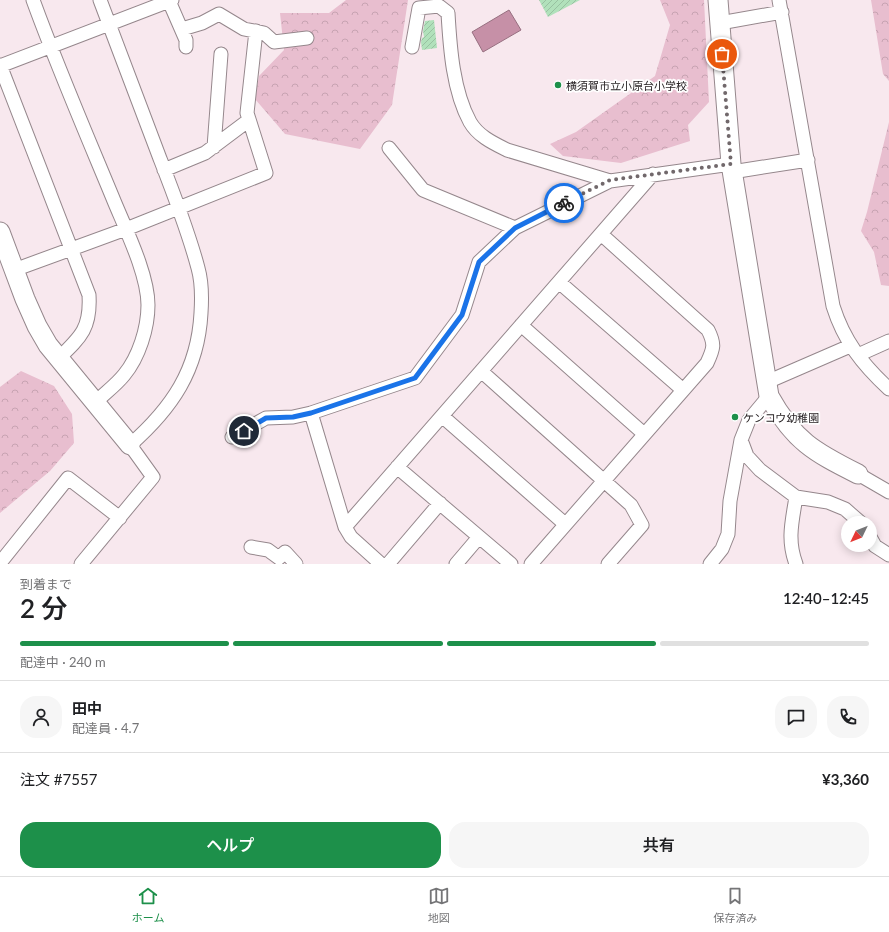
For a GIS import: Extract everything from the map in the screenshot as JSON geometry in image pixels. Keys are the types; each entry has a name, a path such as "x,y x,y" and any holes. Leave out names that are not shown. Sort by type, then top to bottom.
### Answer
{"street":[{"path":"34,0 50,46 126,229 145,280 148,305 144,333 137,355 124,375 96,402"},
{"path":"100,0 178,208 198,269 202,296 200,329 193,358 185,380 175,397 162,414 130,445"},
{"path":"58,359 78,340 86,327 90,312 89,294 70,249 0,65 109,25 171,0 186,40 186,47"},
{"path":"718,0 731,168 768,389 780,416 801,441 826,458 889,492"},
{"path":"412,47 419,8 439,6 448,13 451,55 460,95 470,122 477,131 491,142 507,150 610,180"},
{"path":"720,23 780,6 833,306 840,328 854,351 875,376 889,389"},
{"path":"182,29 202,23 218,14 244,29 264,34 274,42 307,38"},
{"path":"14,270 126,229 266,173 247,113 256,31"},
{"path":"214,147 221,54"},
{"path":"164,170 205,153 249,120"},
{"path":"390,148 423,190 515,228"},
{"path":"232,437 266,418 293,417 311,413 415,378 462,315 479,262 515,228 610,180 653,174 808,160"},
{"path":"345,527 653,174"},
{"path":"0,232 37,326 58,359 96,402 153,477 82,564"},
{"path":"531,564 643,433 707,363 713,350 713,340 708,330 601,234"},
{"path":"559,282 683,390"},
{"path":"521,325 643,433"},
{"path":"710,564 722,549 728,534 730,501 741,440 749,420 768,389 854,351 889,341"},
{"path":"481,371 631,505 642,525 608,564"},
{"path":"311,413 345,527 351,537 382,564"},
{"path":"442,416 565,524"},
{"path":"741,440 747,456 760,470 796,497 834,504 845,509 853,516"},
{"path":"397,467 511,564"},
{"path":"0,563 68,478 120,518"},
{"path":"794,563 791,544 796,497"},
{"path":"388,564 440,503"},
{"path":"456,564 479,537"},
{"path":"251,547 268,550 279,558 285,552 296,564"},
{"path":"877,547 889,555"}],"green space":[{"path":"346,0 408,0 392,105 360,149 285,134 255,99 259,76 284,50 280,13 329,13"},
{"path":"660,0 704,0 709,102 688,125 690,141 621,163 563,156 550,144 576,132 655,76 670,25"},
{"path":"871,0 889,0 889,81 883,74"},
{"path":"889,122 889,286 881,285 874,252 861,231"},
{"path":"21,371 54,386 72,414 74,443 50,471 0,513 0,387"}],"shaded area":[{"path":"509,10 521,30 483,52 472,32"}],"building":[{"path":"539,0 580,0 548,17"},
{"path":"434,20 437,48 422,50 421,42 422,38 424,37 423,31 425,21"}],"way so far":[{"path":"564,203 610,180 731,164 722,54"}],"place":[{"name":"横須賀市立小原台小学校","path":"558,85"},
{"name":"ケンコウ幼稚園","path":"735,417"}],"route":[{"path":"244,431 266,418 293,417 311,413 415,378 462,315 479,262 515,228 564,203"}]}
